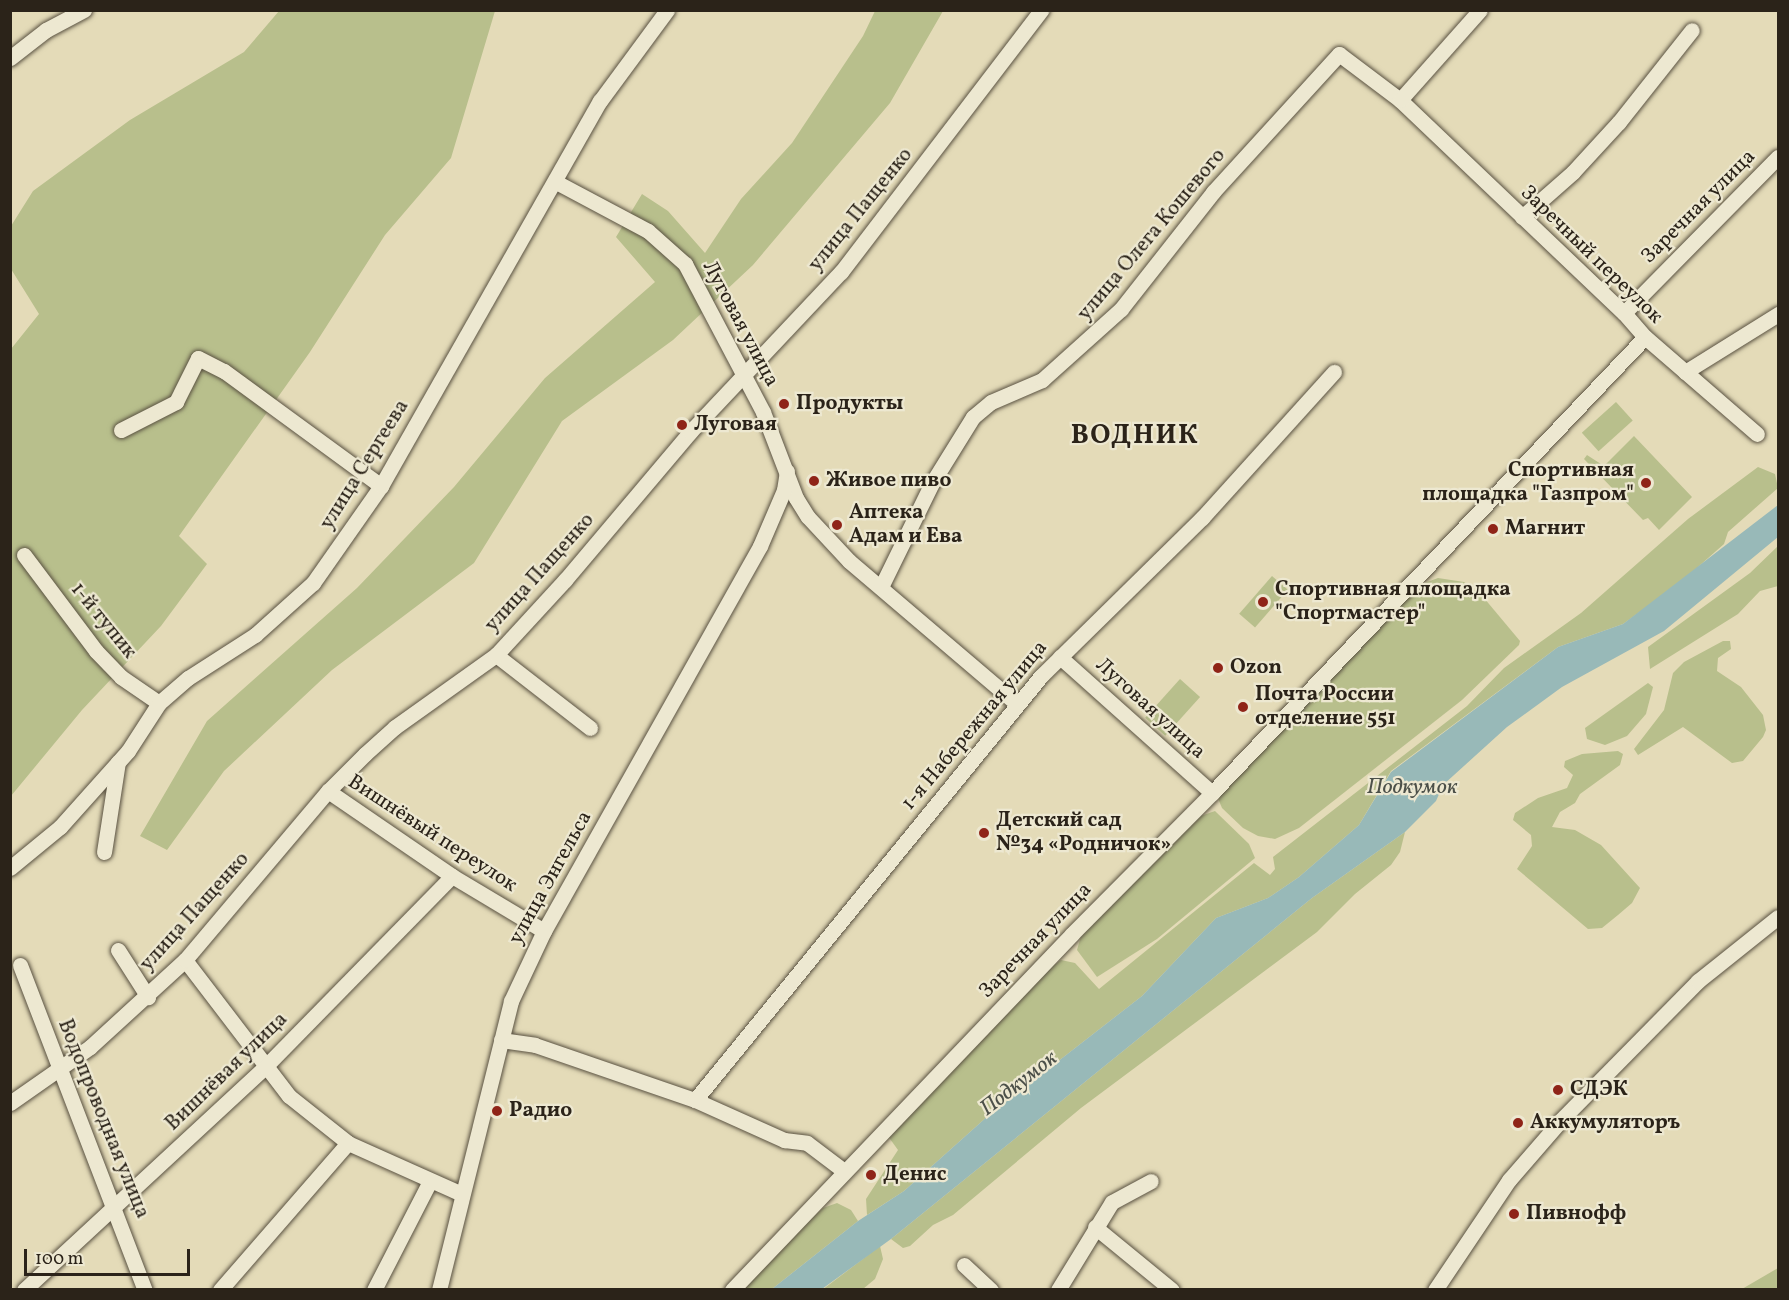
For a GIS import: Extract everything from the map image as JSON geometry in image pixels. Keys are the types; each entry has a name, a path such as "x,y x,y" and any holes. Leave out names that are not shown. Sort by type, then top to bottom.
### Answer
{"street":[{"path":"10,58 46,30 84,10"},
{"name":"улица Пащенко","path":"12,1099 59,1070 148,997 185,960 328,791 395,727 496,655 565,580 690,432 861,247 1041,10"},
{"path":"1400,100 1480,10"},
{"name":"улица Сергеева","path":"10,868 60,827 118,762 159,703 188,678 255,635 312,583 381,486 556,182 600,101 663,12"},
{"path":"1522,217 1573,172 1618,122 1692,30"},
{"name":"улица Олега Кошевого","path":"881,587 933,483 973,417 991,402 1042,380 1121,309 1214,192 1340,54 1400,100"},
{"name":"Заречный переулок","path":"1400,100 1624,313 1645,337 1757,434"},
{"name":"Заречная улица","path":"1624,313 1779,157"},
{"name":"Луговая улица","path":"556,182 648,231 685,264 763,412 800,505 828,541 1017,704"},
{"path":"1685,372 1779,314"},
{"name":"Заречная улица","path":"732,1290 844,1171 1212,793 1645,337"},
{"path":"121,430 176,402 198,358 224,371 381,486"},
{"name":"1-я Набережная улица","path":"695,1100 1017,704 1060,657 1202,518 1334,372"},
{"name":"улица Энгельса","path":"439,1290 511,1001 544,931 710,639 774,517 787,471"},
{"path":"774,517 784,506 800,505"},
{"name":"1-й тупик","path":"24,555 96,651 121,677 159,703"},
{"path":"496,655 590,728"},
{"name":"Луговая улица","path":"1060,657 1212,793"},
{"path":"104,852 118,762"},
{"name":"Вишнёвый переулок","path":"328,791 452,876 544,931"},
{"name":"Вишнёвая улица","path":"24,1290 116,1208 265,1067 452,876"},
{"path":"1435,1290 1509,1180 1561,1120 1698,981 1779,917"},
{"path":"118,950 148,997"},
{"path":"185,960 289,1096 348,1143 462,1194"},
{"name":"Водопроводная улица","path":"20,965 59,1070 116,1208 145,1290"},
{"path":"501,1040 535,1045 695,1100 784,1140 807,1143 844,1171"},
{"path":"220,1290 348,1143"},
{"path":"374,1290 430,1181"},
{"path":"1058,1290 1112,1202 1151,1181"},
{"path":"1095,1227 1172,1290"},
{"path":"964,1265 991,1290"}],"green space":[{"path":"279,11 495,11 451,158 385,235 310,352 179,536 207,564 161,626 82,710 11,796 11,349 39,314 11,269 11,226 33,191 130,120 244,52"},
{"path":"875,11 943,11 890,103 753,265 673,340 562,421 474,563 332,670 224,771 167,850 140,836 207,721 357,588 454,487 545,378 655,282 616,237 642,194 668,211 705,253 741,199 792,143 863,36"},
{"path":"1616,402 1633,421 1599,451 1582,433"},
{"name":"Спортивная площадка \"Газпром\"","path":"1634,436 1692,497 1659,530 1648,518 1643,520 1584,459 1587,455 1604,466"},
{"path":"1758,467 1775,474 1778,488 1728,532 1724,544 1681,582 1623,624 1558,647 1391,771 1359,825 1299,877 1268,898 1216,918 1142,996 989,1115 904,1191 867,1215 866,1199 898,1150 885,1132 1023,989 1061,960 1075,963 1099,989 1254,863 1270,875 1275,869 1273,857 1467,706 1504,668 1581,613 1688,519"},
{"path":"1778,546 1778,586 1760,591 1738,614 1650,669 1648,647 1750,573"},
{"name":"Спортивная площадка \"Спортмастер\"","path":"1272,576 1288,590 1255,628 1239,614"},
{"path":"1438,578 1464,582 1484,598 1520,641 1519,645 1462,700 1299,828 1275,839 1258,836 1243,828 1222,808 1217,796 1414,587"},
{"path":"1723,641 1730,641 1731,649 1718,658 1717,671 1741,687 1763,715 1766,730 1763,737 1743,761 1732,763 1683,727 1638,755 1634,749 1664,710 1673,673 1684,662"},
{"path":"1180,679 1200,697 1165,736 1145,718"},
{"path":"1648,683 1653,687 1646,714 1627,736 1605,745 1587,739 1585,728"},
{"path":"1618,751 1623,754 1620,765 1580,794 1575,803 1560,812 1552,827 1575,830 1601,845 1640,888 1632,903 1602,928 1588,929 1517,869 1532,846 1531,835 1513,820 1515,813 1538,798 1567,788 1573,775 1564,767 1565,761 1582,754"},
{"path":"1215,811 1249,844 1255,858 1157,939 1097,977 1077,950 1081,936 1195,818"},
{"path":"1405,832 1400,852 1391,865 1355,894 1317,932 1081,1108 953,1215 933,1225 910,1246 903,1248 891,1239 1312,898"},
{"path":"837,1203 851,1210 858,1221 772,1289 736,1290 823,1208"},
{"path":"880,1246 883,1259 875,1279 863,1289 822,1290"},
{"path":"1778,1268 1778,1289 1742,1289"}],"water":[{"name":"Подкумок","path":"1778,505 1778,537 1664,631 1562,687 1507,727 1443,785 1436,801 1405,832 1312,898 891,1239 822,1289 772,1289 858,1221 904,1191 989,1115 1142,996 1216,918 1268,898 1299,877 1359,825 1391,772 1558,647 1623,624"}],"place":[{"name":"Продукты","path":"784,404"},
{"name":"Луговая","path":"682,425"},
{"name":"Живое пиво","path":"814,481"},
{"name":"Спортивная площадка \"Газпром\"","path":"1646,483"},
{"name":"Аптека Адам и Ева","path":"837,525"},
{"name":"Магнит","path":"1493,529"},
{"name":"Спортивная площадка \"Спортмастер\"","path":"1263,602"},
{"name":"Ozon","path":"1218,668"},
{"name":"Почта России отделение 551","path":"1243,707"},
{"name":"Детский сад №34 «Родничок»","path":"984,833"},
{"name":"СДЭК","path":"1558,1090"},
{"name":"Радио","path":"497,1111"},
{"name":"Аккумуляторъ","path":"1518,1123"},
{"name":"Денис","path":"871,1175"},
{"name":"Пивнофф","path":"1514,1214"}],"district":[{"name":"ВОДНИК","path":"1135,437"}]}
